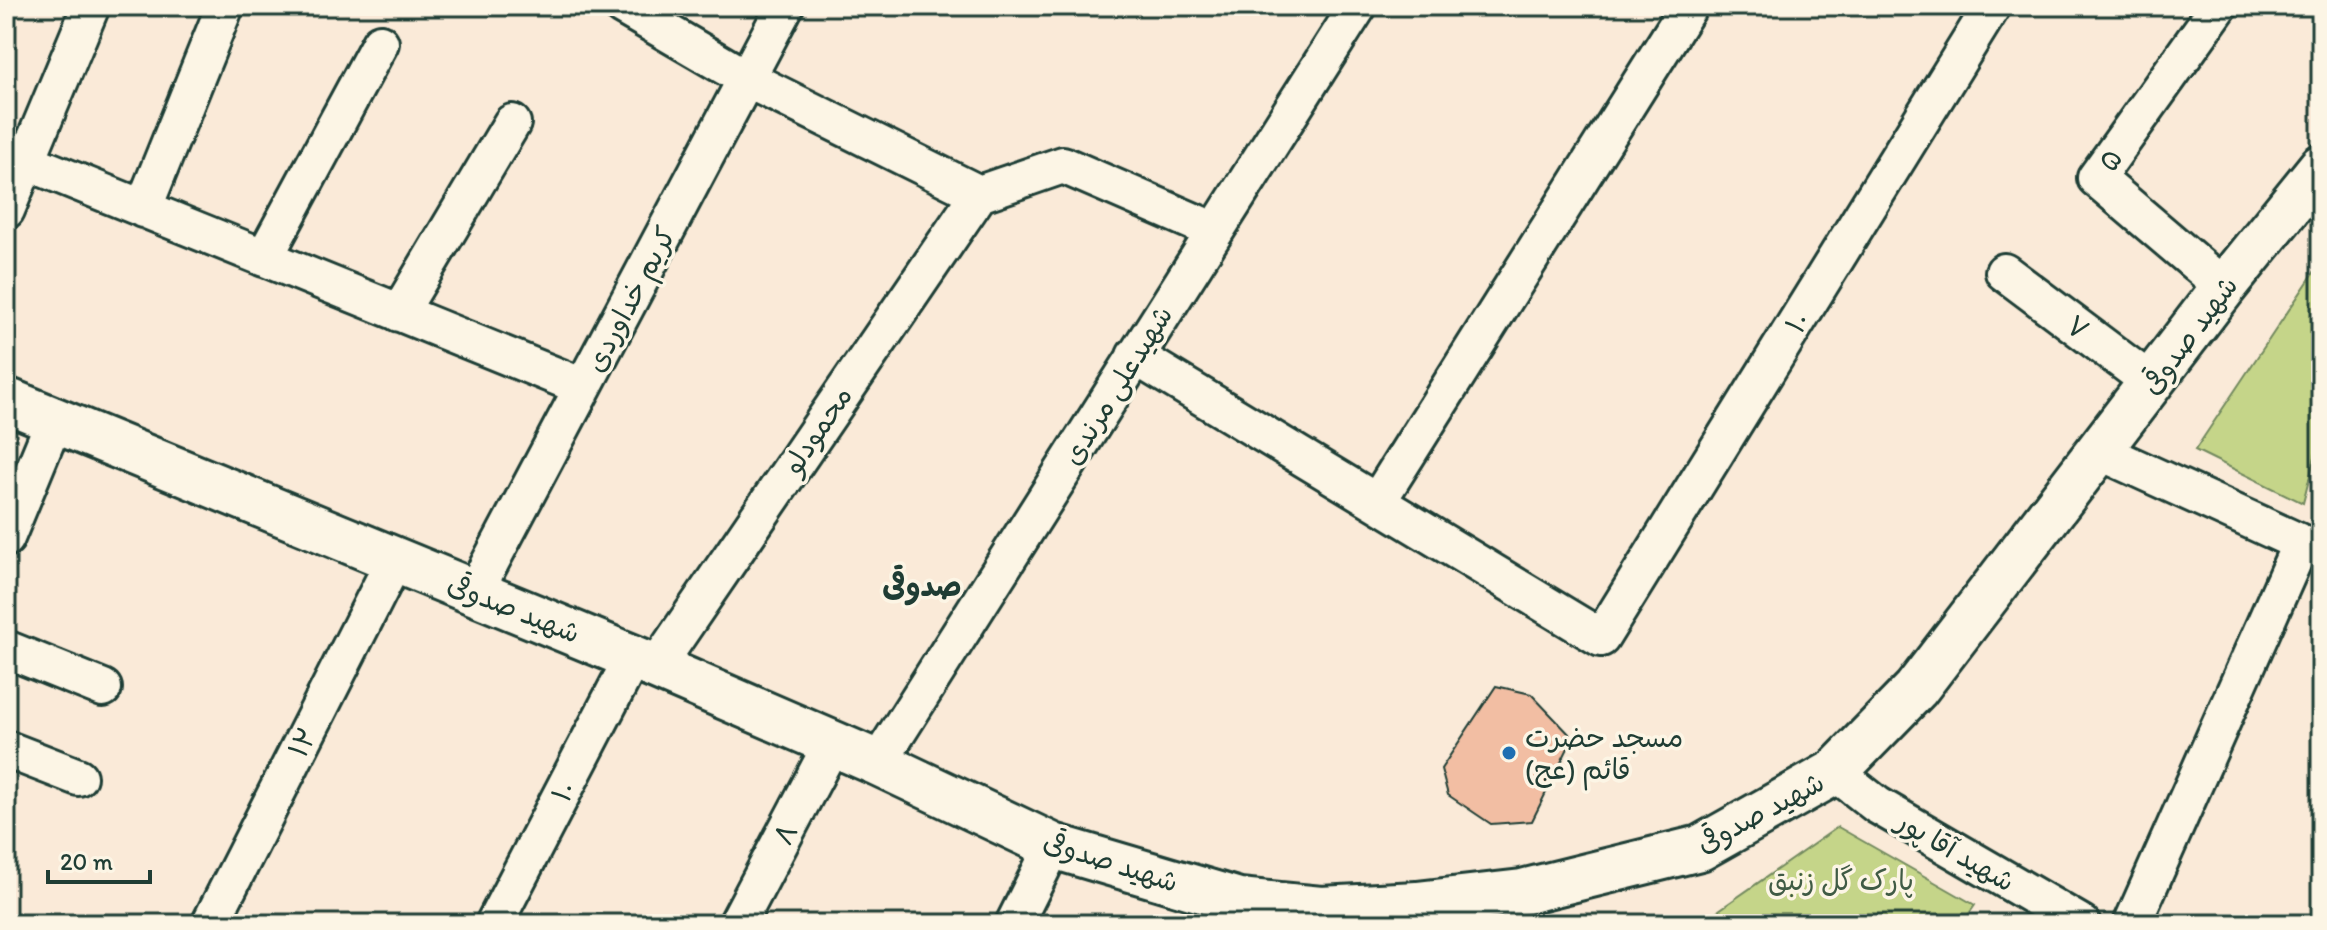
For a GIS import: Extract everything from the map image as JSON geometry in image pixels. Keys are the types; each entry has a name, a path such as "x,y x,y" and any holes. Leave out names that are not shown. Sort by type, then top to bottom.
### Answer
{"main road":[{"name":"شهید صدوقی","path":"6,400 644,662 878,763 1053,846 1255,912 1417,904 1522,892 1700,848 1835,772 1916,689 2224,287 2321,167"}],"street":[{"path":"6,210 15,157 91,6"},
{"path":"143,209 225,6"},
{"path":"622,6 747,79 979,194 1063,165 1215,231"},
{"name":"کریم خداوردی","path":"475,591 785,6"},
{"name":"شهیدعلی مرندی","path":"878,763 1358,6"},
{"path":"1135,356 1377,502 1689,6"},
{"name":"۱۰","path":"1377,502 1601,638 1992,6"},
{"name":"۵","path":"2219,6 2096,178 2224,287"},
{"path":"264,258 380,43"},
{"path":"399,313 512,123"},
{"path":"15,157 583,387"},
{"name":"محمودلو","path":"644,662 979,194"},
{"name":"۷","path":"2004,272 2152,383"},
{"path":"6,538 55,419"},
{"path":"2099,451 2301,543 2132,924"},
{"name":"۱۲","path":"210,924 395,559"},
{"path":"6,649 103,688"},
{"name":"۱۰","path":"494,924 644,662"},
{"name":"۸","path":"737,924 832,744"},
{"path":"6,749 78,777"},
{"name":"شهید آقا پور","path":"1835,772 1877,805 2082,924"},
{"path":"1014,924 1053,846"}],"green space":[{"path":"2321,262 2321,433 2303,503 2195,450"},
{"name":"پارک گل زنبق","path":"1838,827 1975,905 1962,924 1699,924"}],"building":[{"name":"مسجد حضرت قائم (عج)","path":"1496,686 1531,694 1573,738 1532,821 1491,824 1448,795 1441,769"}],"place":[{"name":"مسجد حضرت قائم (عج)","path":"1509,753"}],"district":[{"name":"صدوقی","path":"922,586"}]}
